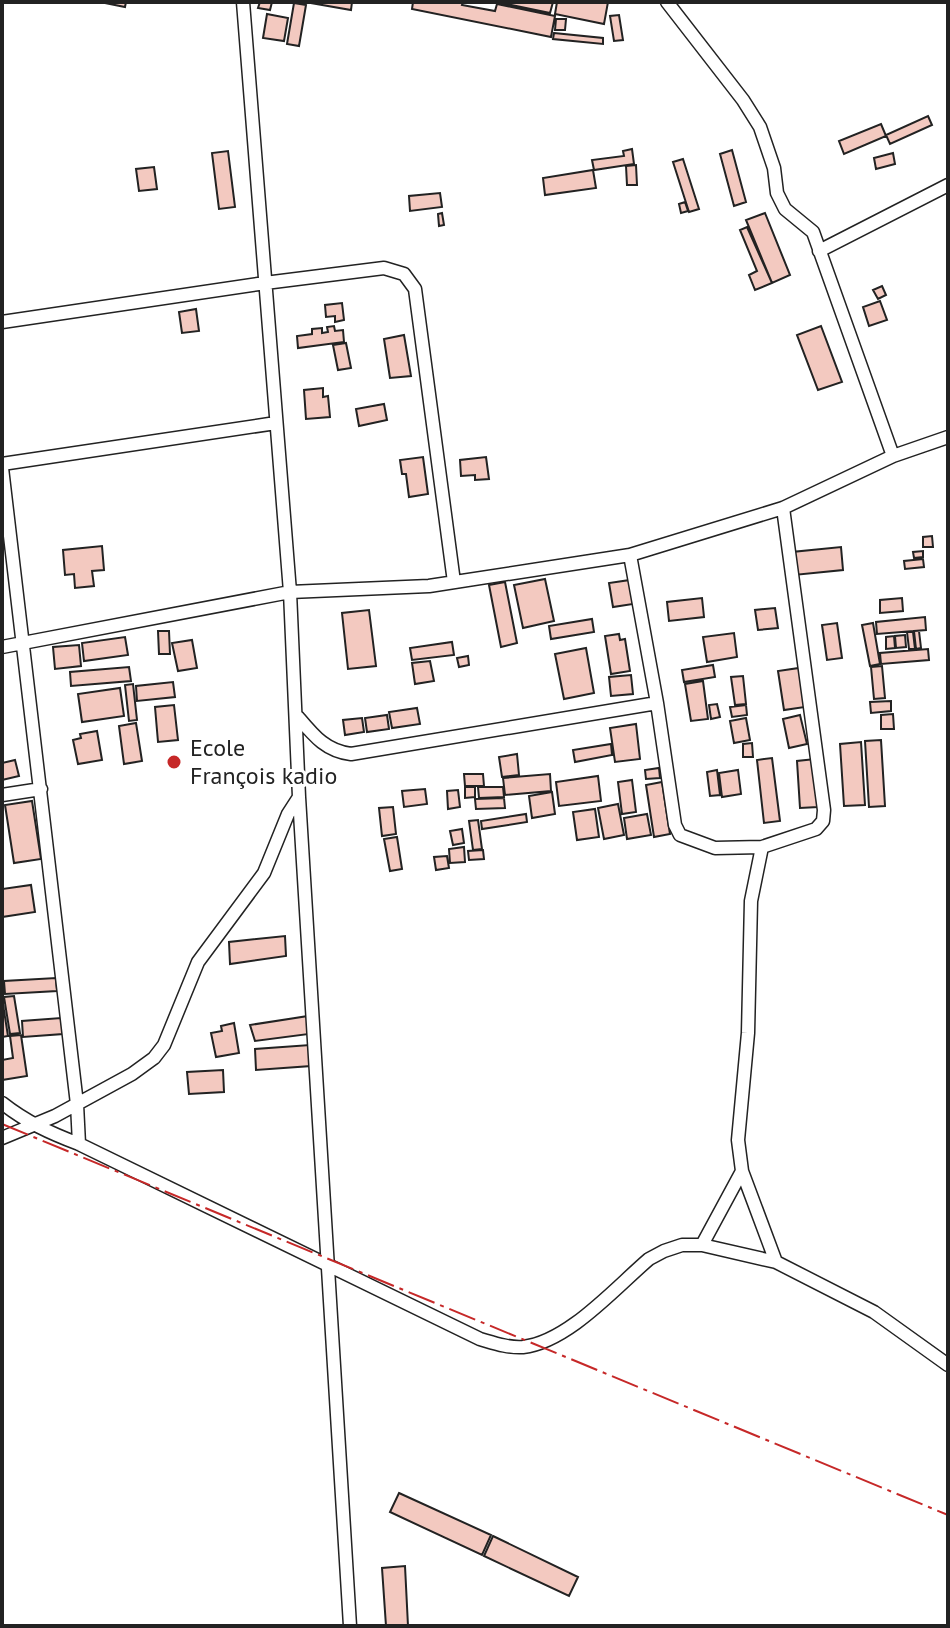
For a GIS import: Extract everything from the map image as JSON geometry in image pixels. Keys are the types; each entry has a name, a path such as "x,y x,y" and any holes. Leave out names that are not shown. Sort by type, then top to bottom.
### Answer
{"street":[{"path":"243,2 290,592 298,717 299,797 350,1626"},
{"path":"667,2 743,100 760,127 774,168 777,193 785,209 813,232 893,456"},
{"path":"819,251 948,185"},
{"path":"2,322 384,268 404,274 415,289 454,582"},
{"path":"79,1144 77,1104 2,466 276,423"},
{"path":"2,647 290,592 429,586 630,555 783,508 893,456 948,437"},
{"path":"630,555 675,825 680,835 715,848 762,847 816,829 823,821 824,810 783,508"},
{"path":"298,717 317,741 335,752 351,754 657,703"},
{"path":"2,795 41,789"},
{"path":"2,1138 77,1104 132,1074 154,1058 164,1045 198,962 264,873 288,814 299,797"},
{"path":"762,847 751,901 748,1033 738,1140 742,1171 776,1262"},
{"path":"2,1103 31,1124 79,1144 480,1339 500,1345 522,1347 542,1342 573,1327 649,1259 682,1245 702,1245 776,1262 874,1312 948,1365"},
{"path":"702,1245 742,1171"}],"building":[{"path":"100,2 126,2 125,7"},
{"path":"260,2 272,2 270,10 258,8"},
{"path":"305,2 352,2 351,10"},
{"path":"413,2 463,2 462,5 495,11 497,4 555,16 551,37 412,9"},
{"path":"497,2 553,2 550,13"},
{"path":"557,2 608,2 604,24 555,14"},
{"path":"294,3 306,5 299,46 287,44"},
{"path":"267,14 288,18 284,41 263,38"},
{"path":"619,15 623,40 614,41 610,16"},
{"path":"556,19 566,19 565,30 555,30"},
{"path":"554,33 603,38 603,44 553,39"},
{"path":"928,116 932,125 890,144 886,135"},
{"path":"881,124 886,136 844,154 839,141"},
{"path":"632,149 634,164 594,170 592,160 624,156 623,151"},
{"path":"732,150 746,202 734,206 720,154"},
{"path":"228,151 235,207 219,209 212,153"},
{"path":"893,153 895,164 876,169 874,158"},
{"path":"683,159 699,209 689,212 673,162"},
{"path":"636,165 637,185 627,185 626,166"},
{"path":"154,167 157,189 139,191 136,169"},
{"path":"593,170 596,188 545,195 543,178"},
{"path":"440,193 442,207 410,211 409,196"},
{"path":"685,202 688,211 681,213 679,204"},
{"path":"442,213 444,225 439,226 438,214"},
{"path":"765,213 790,275 772,283 746,220"},
{"path":"747,227 772,283 755,290 749,275 757,271 740,230"},
{"path":"882,286 886,295 878,299 873,290"},
{"path":"880,301 887,320 869,326 863,307"},
{"path":"342,303 344,320 335,322 335,316 326,317 325,305"},
{"path":"196,309 199,331 182,333 179,312"},
{"path":"334,326 335,331 343,330 344,342 298,348 297,336 312,334 312,329 322,328 322,333 328,332 327,327"},
{"path":"821,326 842,382 818,390 797,335"},
{"path":"404,335 411,376 390,378 384,339"},
{"path":"346,343 351,368 338,370 333,345"},
{"path":"323,388 323,397 328,396 330,417 306,419 304,390"},
{"path":"384,404 387,420 359,426 356,409"},
{"path":"423,457 428,494 409,497 406,474 402,474 400,460"},
{"path":"486,457 489,479 475,480 475,475 461,476 460,460"},
{"path":"932,536 933,547 923,547 923,537"},
{"path":"102,546 104,570 92,571 94,586 75,588 74,574 65,575 63,550"},
{"path":"841,547 843,570 794,575 792,552"},
{"path":"923,551 923,557 914,558 913,552"},
{"path":"923,559 924,567 905,569 904,561"},
{"path":"545,579 554,621 523,628 514,585"},
{"path":"630,580 633,604 613,607 609,583"},
{"path":"505,582 517,643 501,647 489,585"},
{"path":"702,598 704,617 669,621 667,602"},
{"path":"902,598 903,611 880,613 880,600"},
{"path":"775,608 778,628 758,630 755,610"},
{"path":"369,610 376,666 348,669 342,613"},
{"path":"925,617 926,630 877,634 876,622"},
{"path":"592,619 594,632 551,639 549,626"},
{"path":"837,623 842,658 827,660 822,625"},
{"path":"873,623 880,664 870,666 862,625"},
{"path":"158,631 169,631 170,654 159,654"},
{"path":"914,631 919,631 921,648 916,649"},
{"path":"907,632 913,632 915,649 909,649"},
{"path":"734,633 737,657 707,662 703,637"},
{"path":"619,634 620,640 625,639 630,671 611,674 605,636"},
{"path":"905,635 906,647 896,648 895,636"},
{"path":"894,636 895,648 886,649 886,637"},
{"path":"125,637 128,655 84,661 82,643"},
{"path":"192,640 197,668 178,671 172,643"},
{"path":"452,642 454,655 412,660 410,648"},
{"path":"79,645 81,666 55,669 53,647"},
{"path":"586,648 594,693 564,699 555,654"},
{"path":"928,649 929,660 881,664 880,653"},
{"path":"468,656 469,665 459,667 457,658"},
{"path":"430,661 434,681 415,684 412,663"},
{"path":"713,665 715,677 684,682 682,670"},
{"path":"882,666 885,698 874,699 871,667"},
{"path":"129,667 131,681 71,686 70,672"},
{"path":"799,668 805,707 784,710 778,671"},
{"path":"631,675 633,694 611,696 609,677"},
{"path":"743,676 746,704 735,705 731,677"},
{"path":"703,681 708,719 691,721 685,684"},
{"path":"173,682 175,697 137,701 136,686"},
{"path":"133,684 137,720 129,721 125,685"},
{"path":"120,688 124,716 82,722 78,694"},
{"path":"891,701 891,711 871,713 870,702"},
{"path":"717,704 720,717 711,719 709,705"},
{"path":"174,705 178,740 158,742 155,707"},
{"path":"746,705 747,715 732,717 730,707"},
{"path":"417,708 420,724 392,728 389,712"},
{"path":"893,714 894,729 881,729 881,715"},
{"path":"387,715 389,729 367,732 365,718"},
{"path":"800,715 807,744 789,748 783,719"},
{"path":"362,718 364,732 345,735 343,720"},
{"path":"746,718 750,740 734,743 730,721"},
{"path":"136,723 142,761 124,764 119,726"},
{"path":"636,724 640,759 615,762 610,728"},
{"path":"97,731 102,760 78,764 73,740 81,738 80,734"},
{"path":"881,740 885,806 869,807 865,741"},
{"path":"861,742 865,805 844,806 840,744"},
{"path":"752,743 753,757 743,757 743,744"},
{"path":"611,744 612,755 575,762 573,750"},
{"path":"517,754 519,775 502,777 499,757"},
{"path":"772,758 780,821 764,823 757,760"},
{"path":"815,759 818,807 800,808 797,761"},
{"path":"15,760 19,776 2,780 2,763"},
{"path":"659,768 660,778 646,779 645,770"},
{"path":"717,770 720,795 710,796 707,772"},
{"path":"738,770 741,794 722,797 719,773"},
{"path":"464,774 483,774 484,786 465,786"},
{"path":"550,774 551,791 505,795 503,778"},
{"path":"598,776 601,801 559,806 556,782"},
{"path":"632,780 636,812 622,814 618,782"},
{"path":"662,782 670,834 654,837 646,785"},
{"path":"465,787 475,787 475,797 465,798"},
{"path":"478,787 503,787 504,797 479,798"},
{"path":"425,789 427,804 404,807 402,791"},
{"path":"458,790 460,807 448,809 447,791"},
{"path":"552,792 555,814 532,818 529,796"},
{"path":"504,798 505,808 476,809 475,799"},
{"path":"32,801 41,859 14,863 5,805"},
{"path":"618,804 624,835 604,839 598,808"},
{"path":"393,807 396,834 382,836 379,808"},
{"path":"595,809 599,837 577,840 573,812"},
{"path":"526,814 527,822 482,829 481,821"},
{"path":"647,814 651,835 627,839 624,818"},
{"path":"478,820 482,849 473,850 469,821"},
{"path":"462,829 464,843 453,845 450,831"},
{"path":"397,837 402,869 390,871 384,839"},
{"path":"464,847 465,862 450,863 449,849"},
{"path":"483,850 484,859 469,860 468,851"},
{"path":"447,856 449,868 436,870 434,857"},
{"path":"31,885 35,912 2,917 2,889"},
{"path":"285,936 286,956 230,964 229,942"},
{"path":"56,978 57,991 5,994 4,981"},
{"path":"14,996 20,1033 10,1034 4,997"},
{"path":"2,998 8,1036 2,1037"},
{"path":"308,1016 309,1034 255,1041 250,1025"},
{"path":"61,1018 63,1034 23,1037 22,1021"},
{"path":"234,1023 239,1053 216,1057 211,1033 222,1031 221,1026"},
{"path":"21,1035 27,1076 2,1080 2,1060 13,1058 10,1036"},
{"path":"310,1045 311,1066 256,1070 255,1049"},
{"path":"223,1070 224,1092 189,1094 187,1072"},
{"path":"399,1493 491,1535 482,1555 390,1512"},
{"path":"493,1536 578,1577 569,1596 484,1556"},
{"path":"405,1566 408,1626 386,1626 382,1568"}],"power":[{"path":"2,1124 948,1515"}],"place":[{"name":"Ecole François kadio","path":"174,762"}]}
